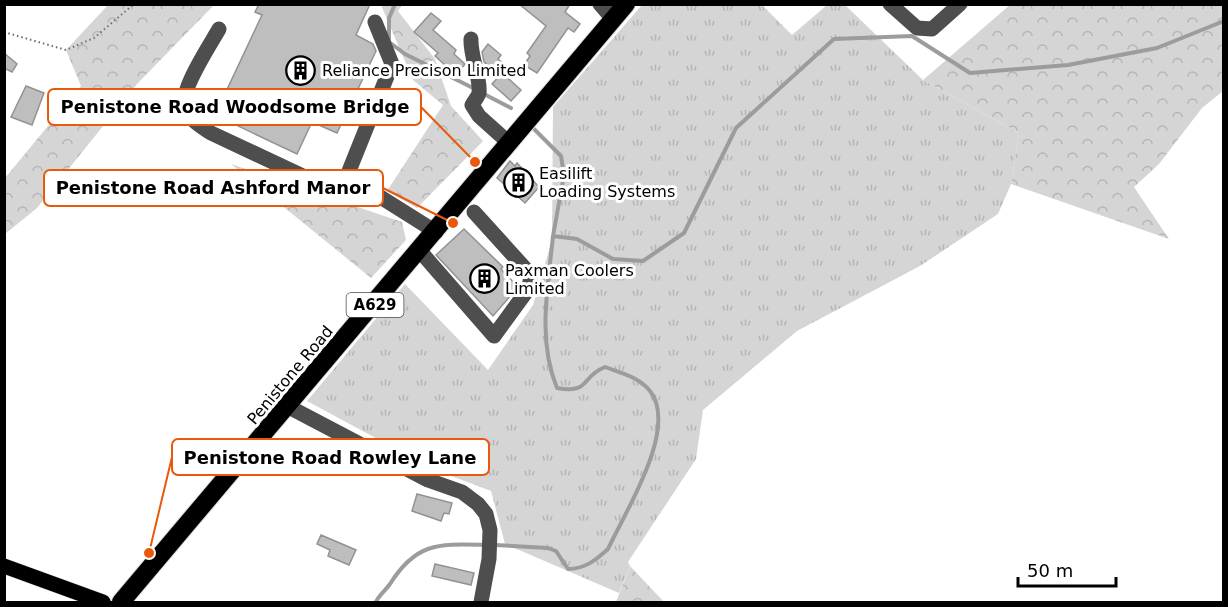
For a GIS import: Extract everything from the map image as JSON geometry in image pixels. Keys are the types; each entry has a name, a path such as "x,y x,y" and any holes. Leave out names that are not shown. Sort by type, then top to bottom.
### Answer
{"highway":[{"name":"Penistone Road","path":"121,603 289,407 626,4"}],"main road":[{"path":"4,566 103,603"}],"street":[{"path":"600,4 613,19"},
{"path":"890,4 917,28 932,28 960,4"},
{"path":"375,22 392,64 347,176 436,232"},
{"path":"219,29 184,94 184,107 195,122 212,133 339,193 371,191"},
{"path":"471,39 472,62 479,92 472,105 479,116 509,143"},
{"path":"420,250 494,336 529,288 531,275 474,212"},
{"path":"289,407 428,480 462,492 478,504 486,514 490,530 489,559 481,603"}],"path":[{"path":"4,32 66,50 94,38 134,4"}],"green space":[{"path":"1011,4 1223,5 1223,91 1202,108 1159,164 1134,187 1169,239 1011,184 1019,133 923,80"},
{"path":"108,5 214,5 137,84 37,208 5,234 5,178 81,86 66,50"},
{"path":"381,5 402,5 398,11 435,59 451,106 483,141 417,208 387,191 443,105 413,80"},
{"path":"642,5 762,5 792,35 827,5 845,5 923,80 1019,133 1011,184 998,214 920,266 797,331 703,410 696,459 628,562 630,566 619,593 505,544 491,491 433,469 307,401 405,284 488,370 533,305 552,240 553,107"},
{"path":"231,164 402,222 406,240 371,278"},
{"path":"630,566 664,602 616,602"}],"building":[{"name":"Reliance Precison Limited","path":"259,4 370,4 356,35 373,44 376,51 337,133 312,122 297,154 215,115 262,15 255,12"},
{"path":"519,4 570,4 565,12 580,24 574,32 568,28 537,73 524,65 530,56 527,53 546,26"},
{"path":"431,13 441,21 433,30 456,50 454,54 465,64 456,75 435,56 438,53 414,32"},
{"path":"488,44 501,55 498,59 505,65 498,73 484,62 482,52"},
{"path":"4,53 17,64 12,72 4,68"},
{"path":"502,73 521,90 511,101 492,84"},
{"path":"26,86 44,93 32,125 11,117"},
{"name":"Easilift Loading Systems","path":"510,161 515,166 517,163 539,187 525,203 497,178"},
{"name":"Paxman Coolers Limited","path":"464,229 503,267 501,269 518,287 493,316 436,255"},
{"path":"417,494 452,503 449,514 444,513 441,521 412,511"},
{"path":"321,535 356,550 349,565 328,556 330,550 317,544"},
{"path":"435,564 474,573 471,585 432,576"}],"waterway":[{"path":"395,4 389,18 389,42 405,54 475,89"},
{"path":"495,545 548,548 556,551 568,569 585,566 595,560 608,549 636,493 654,447 658,426 657,407 646,386 605,367 592,375 581,387 557,388 547,351 546,332 553,236 577,239 613,259 643,261 684,233 736,128 834,39 912,36 970,73 1068,65 1157,48 1224,21"},
{"path":"482,93 511,108"},
{"path":"534,129 561,156 564,175 553,236"},
{"path":"376,602 400,570 420,552 443,546 487,545"}],"place":[{"name":"Reliance Precison Limited","path":"301,70"},
{"name":"Penistone Road Woodsome Bridge","path":"475,162"},
{"name":"Easilift Loading Systems","path":"518,182"},
{"name":"Penistone Road Ashford Manor","path":"453,223"},
{"name":"Paxman Coolers Limited","path":"484,279"},
{"name":"Penistone Road Rowley Lane","path":"149,553"}]}
